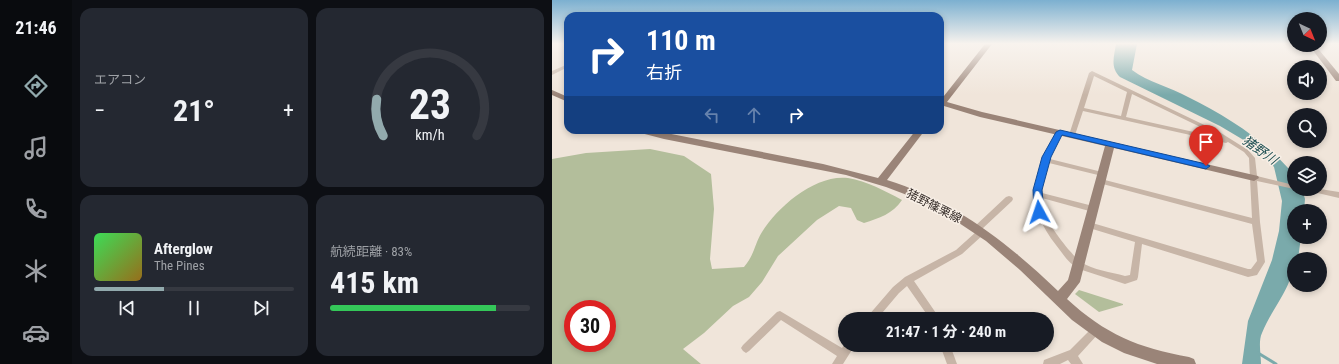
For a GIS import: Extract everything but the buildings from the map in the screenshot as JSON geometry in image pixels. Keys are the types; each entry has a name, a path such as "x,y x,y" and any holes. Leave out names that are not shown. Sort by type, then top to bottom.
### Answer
{"street":[{"path":"944,101 976,61"},
{"path":"1325,61 1339,79"},
{"path":"552,73 564,67"},
{"path":"1072,135 1092,73 1213,131 1246,151 1252,158 1256,222 1261,262 1254,272 1248,273 1089,225"},
{"path":"1123,118 1130,91"},
{"path":"552,92 564,98"},
{"path":"944,106 1287,185"},
{"path":"1080,109 1232,142"},
{"path":"1060,132 1046,160 1037,190 1039,212 1050,234 1078,265 1125,280 1134,277 1139,240"},
{"name":"猪野篠栗線","path":"656,134 834,168 881,181 933,203 954,214 979,231 1024,265 1075,315 1113,341 1144,354 1188,364"},
{"path":"881,181 918,134"},
{"path":"1059,298 1074,282 1110,144"},
{"path":"1046,160 1101,178 1256,222"},
{"path":"1327,193 1339,195"},
{"path":"1038,194 1094,209"},
{"path":"877,312 896,290 908,280 959,252 1009,199"},
{"path":"908,280 930,312"},
{"path":"746,348 780,315 843,354 837,364"},
{"path":"1048,364 1074,353 1096,330"},
{"path":"948,352 952,364"},
{"path":"1070,355 1078,364"}],"green space":[{"path":"650,149 684,156 711,174 714,209 710,259 712,269 744,267 750,258 762,232 778,212 799,194 811,186 823,181 836,178 855,179 876,187 902,200 890,212 864,223 857,220 851,208 839,206 817,220 778,256 762,282 749,297 733,306 704,333 683,349 701,364 552,364 552,159 586,153"},
{"path":"1079,290 1123,305 1099,312 1075,294"}],"water":[{"name":"猪野川","path":"1114,61 1134,61 1132,70 1138,74 1181,93 1245,130 1271,151 1287,167 1287,196 1304,196 1305,204 1287,204 1287,244 1300,244 1299,252 1287,252 1287,288 1266,324 1261,336 1261,364 1242,364 1248,321 1272,260 1279,231 1282,201 1274,167 1262,153 1252,145 1220,126 1120,77 1115,69"}],"waterway":[{"path":"1258,353 1276,364"}],"route":[{"path":"1039,212 1037,190 1047,157 1060,132 1206,166"}]}
